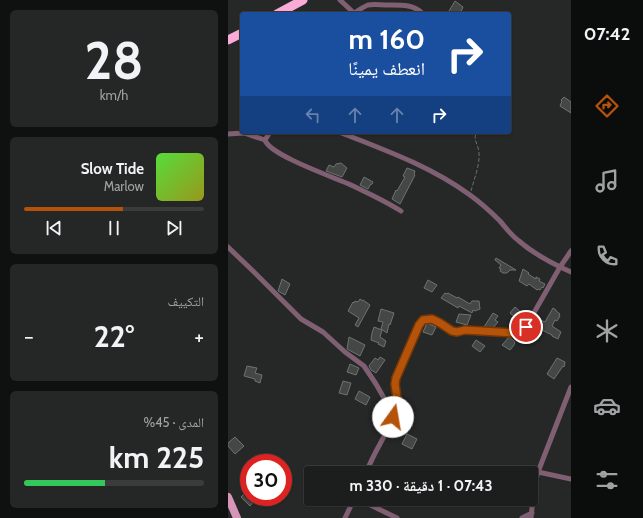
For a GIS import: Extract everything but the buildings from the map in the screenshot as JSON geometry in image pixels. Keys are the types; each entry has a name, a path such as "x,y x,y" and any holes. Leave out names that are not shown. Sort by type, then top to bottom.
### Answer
{"highway":[{"path":"281,12 303,0"},
{"path":"228,40 240,34"}],"main road":[{"path":"228,497 237,518"}],"street":[{"path":"340,0 353,12"},
{"path":"391,5 394,0"},
{"path":"357,12 368,5 411,6 421,12"},
{"path":"228,134 240,133"},
{"path":"247,134 265,140 272,148 292,160 365,192 401,211"},
{"path":"265,140 269,134"},
{"path":"344,134 425,167 454,184 490,211 518,241 533,252 571,272"},
{"path":"228,247 256,272 301,319 323,332 364,366 393,414"},
{"path":"369,466 391,423 397,398 395,384 396,378 421,322 432,319 452,331 457,332 465,330 509,333 524,329 571,251"},
{"path":"571,387 538,472 571,478"},
{"path":"345,518 351,506"},
{"path":"372,506 397,518"},
{"path":"522,518 532,516 533,506"}],"path":[{"path":"470,195 479,160 479,151 475,138 476,134"}],"route":[{"path":"393,417 397,398 395,384 396,378 419,325 423,320 436,320 452,331 457,332 474,330 514,333 526,327"}]}
